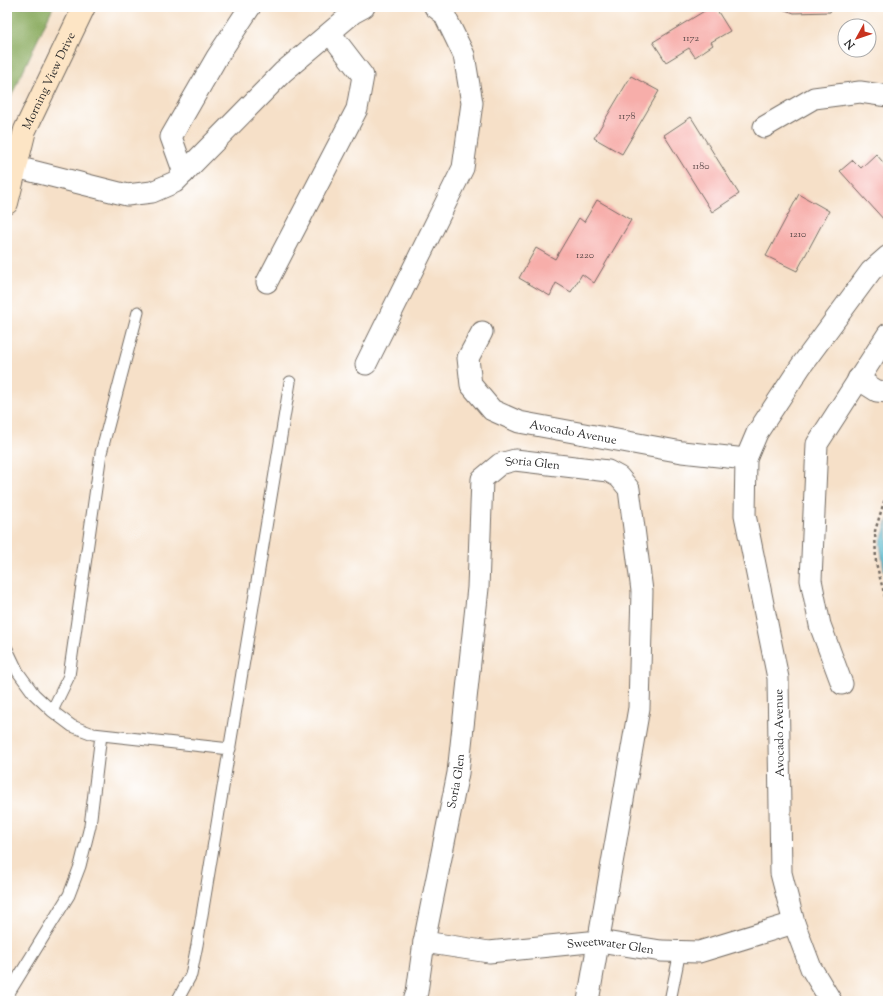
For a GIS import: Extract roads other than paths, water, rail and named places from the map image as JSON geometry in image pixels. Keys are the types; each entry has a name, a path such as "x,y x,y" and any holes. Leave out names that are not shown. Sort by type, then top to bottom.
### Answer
{"street":[{"name":"Morning View Drive","path":"7,203 25,130 84,7"},
{"path":"184,173 170,137 217,58 250,7"},
{"path":"16,167 127,195 152,192 175,182 283,72 353,14 364,7"},
{"path":"366,364 463,168 472,103 464,55 444,14 435,7"},
{"path":"267,282 357,109 363,76 330,33"},
{"path":"764,126 814,98 860,92 888,96"},
{"name":"Avocado Avenue","path":"831,1001 811,968 794,924 781,873 778,678 744,515 746,459 757,433 801,366 871,271 888,256"},
{"name":"Avocado Avenue","path":"482,332 468,358 470,385 492,410 519,422 682,452 746,459"},
{"path":"842,684 820,625 811,580 817,444 888,334"},
{"path":"858,379 877,391 888,392"},
{"name":"Soria Glen","path":"414,1001 417,992 424,942 458,773 478,588 482,479 500,464 515,460 608,472 619,477 629,489 642,590 639,708 588,1001"},
{"name":"Sweetwater Glen","path":"424,942 490,952 599,941 661,951 699,952 794,924"}],"lane":[{"path":"52,711 69,676 101,453 138,312"},
{"path":"177,1001 191,974 197,945 290,382"},
{"path":"7,650 18,672 34,694 52,711 72,726 93,734 230,750"},
{"path":"7,996 69,895 80,866 90,826 101,735"},
{"path":"670,1001 680,951"}],"water":[{"path":"888,519 888,584 880,544"}]}
